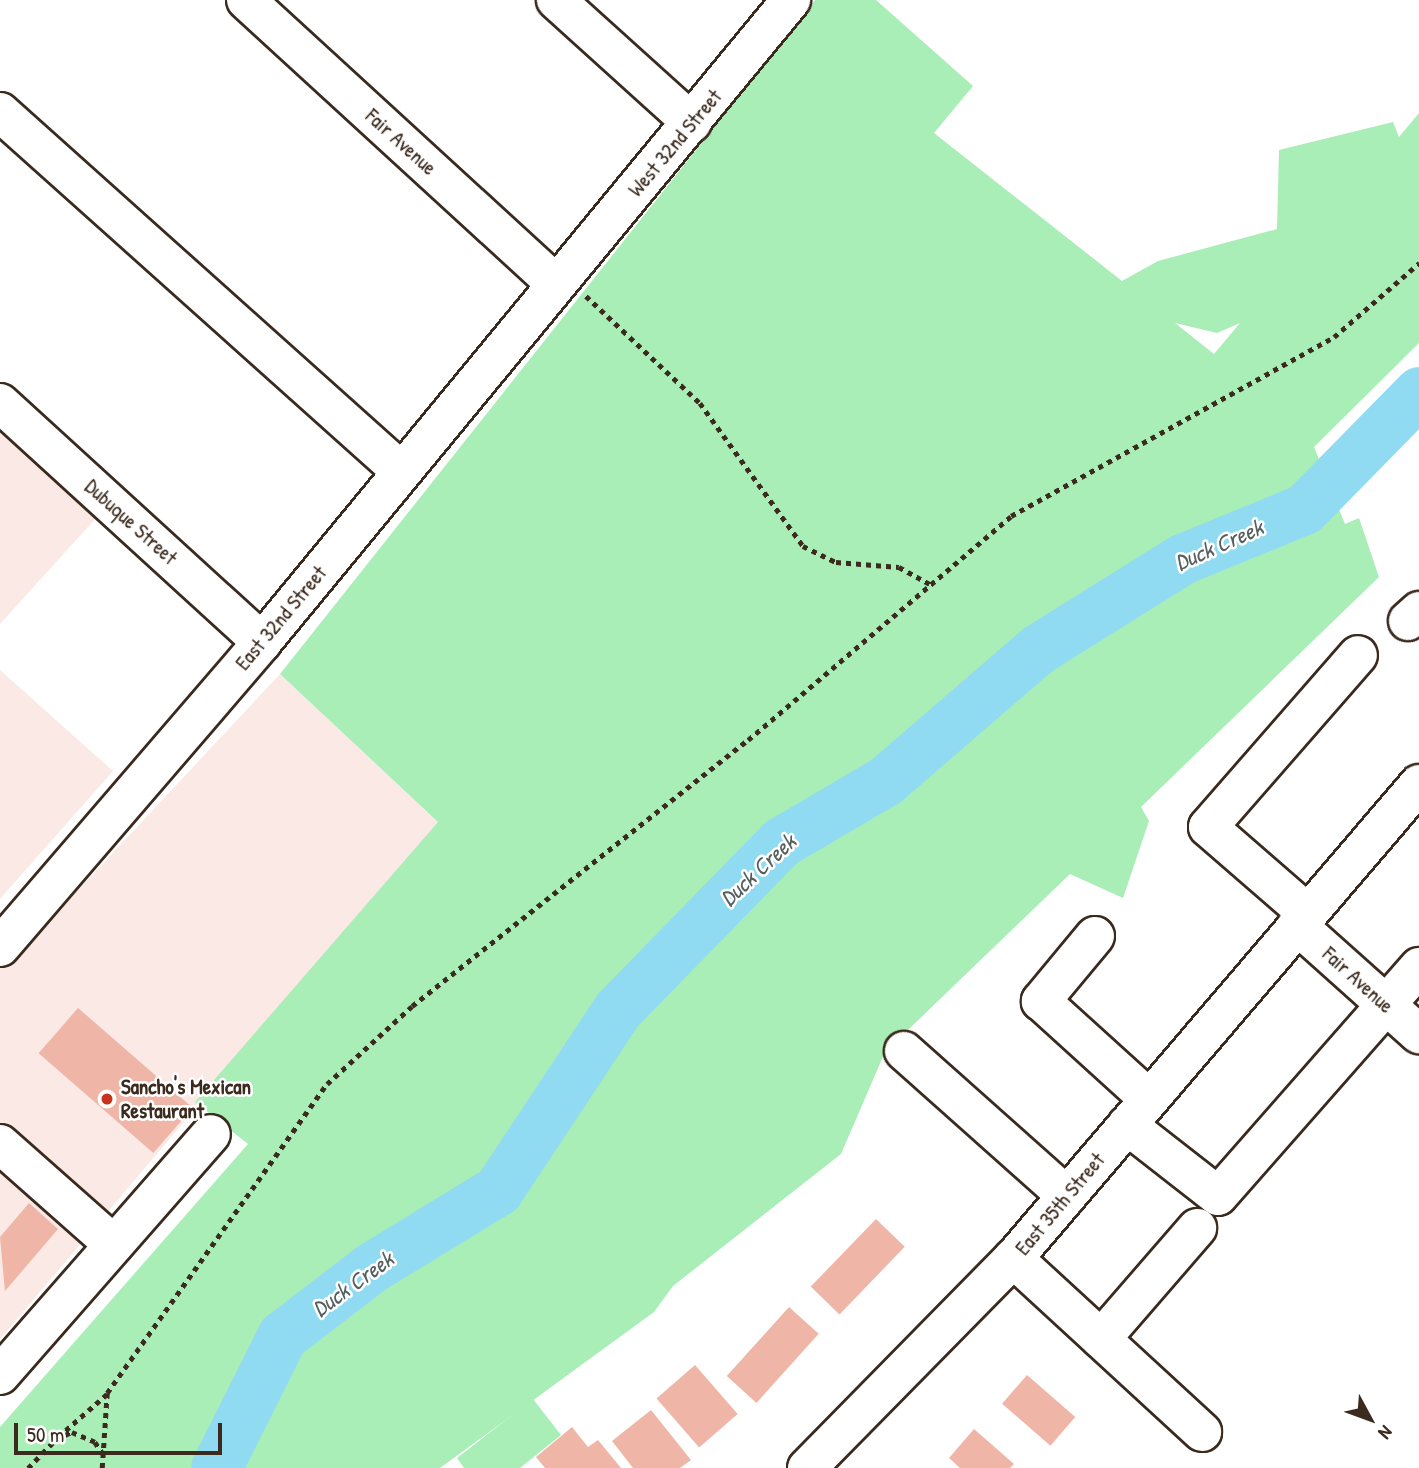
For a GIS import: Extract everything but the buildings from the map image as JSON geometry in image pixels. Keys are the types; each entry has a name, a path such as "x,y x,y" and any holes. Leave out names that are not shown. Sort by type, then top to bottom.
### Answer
{"street":[{"name":"Fair Avenue","path":"246,0 559,280"},
{"path":"556,0 692,123"},
{"name":"West 32nd Street","path":"559,280 692,123 791,0"},
{"path":"0,112 401,471"},
{"name":"East 32nd Street","path":"0,947 262,642 559,280"},
{"name":"Dubuque Street","path":"0,403 262,642"},
{"name":"Fair Avenue","path":"1358,655 1208,827 1386,1005 1419,1034"},
{"name":"East 35th Street","path":"807,1468 1013,1258 1419,784"},
{"path":"1095,936 1041,1001 1138,1112 1218,1196 1419,967"},
{"path":"904,1051 1067,1196"},
{"path":"0,1376 211,1134"},
{"path":"0,1144 114,1245"},
{"path":"1101,1339 1197,1228"},
{"path":"1013,1258 1202,1432"}],"path":[{"path":"28,1468 107,1394 327,1084 412,1006 747,740 1011,516 1334,337 1419,263"},
{"path":"559,280 666,365 700,403 803,547 836,562 899,567 930,584"},
{"path":"102,1468 107,1394"},
{"path":"56,1439 84,1436 103,1454"}],"shaded area":[{"path":"0,431 97,517 0,624"},
{"path":"0,670 113,771 0,899"},
{"path":"280,674 438,822 0,1339 0,928 22,950"}],"green space":[{"path":"815,0 876,0 973,86 934,133 1122,281 1158,261 1277,229 1279,150 1393,122 1399,137 1419,113 1419,343 1314,447 1345,524 1359,518 1379,577 1141,807 1149,821 1123,898 1070,874 885,1052 841,1154 673,1286 654,1312 440,1468 0,1468 0,1427 248,1144 195,1102 438,822 280,674","holes":["1175,323 1217,333 1240,323 1214,354"]},
{"path":"533,1399 561,1435 520,1468 464,1468 457,1458"}],"waterway":[{"name":"Duck Creek","path":"216,1468 282,1336 372,1267 498,1190 618,1009 781,842 885,781 1038,649 1182,559 1304,509 1419,392"}],"place":[{"name":"Sancho's Mexican Restaurant","path":"107,1099"}]}
